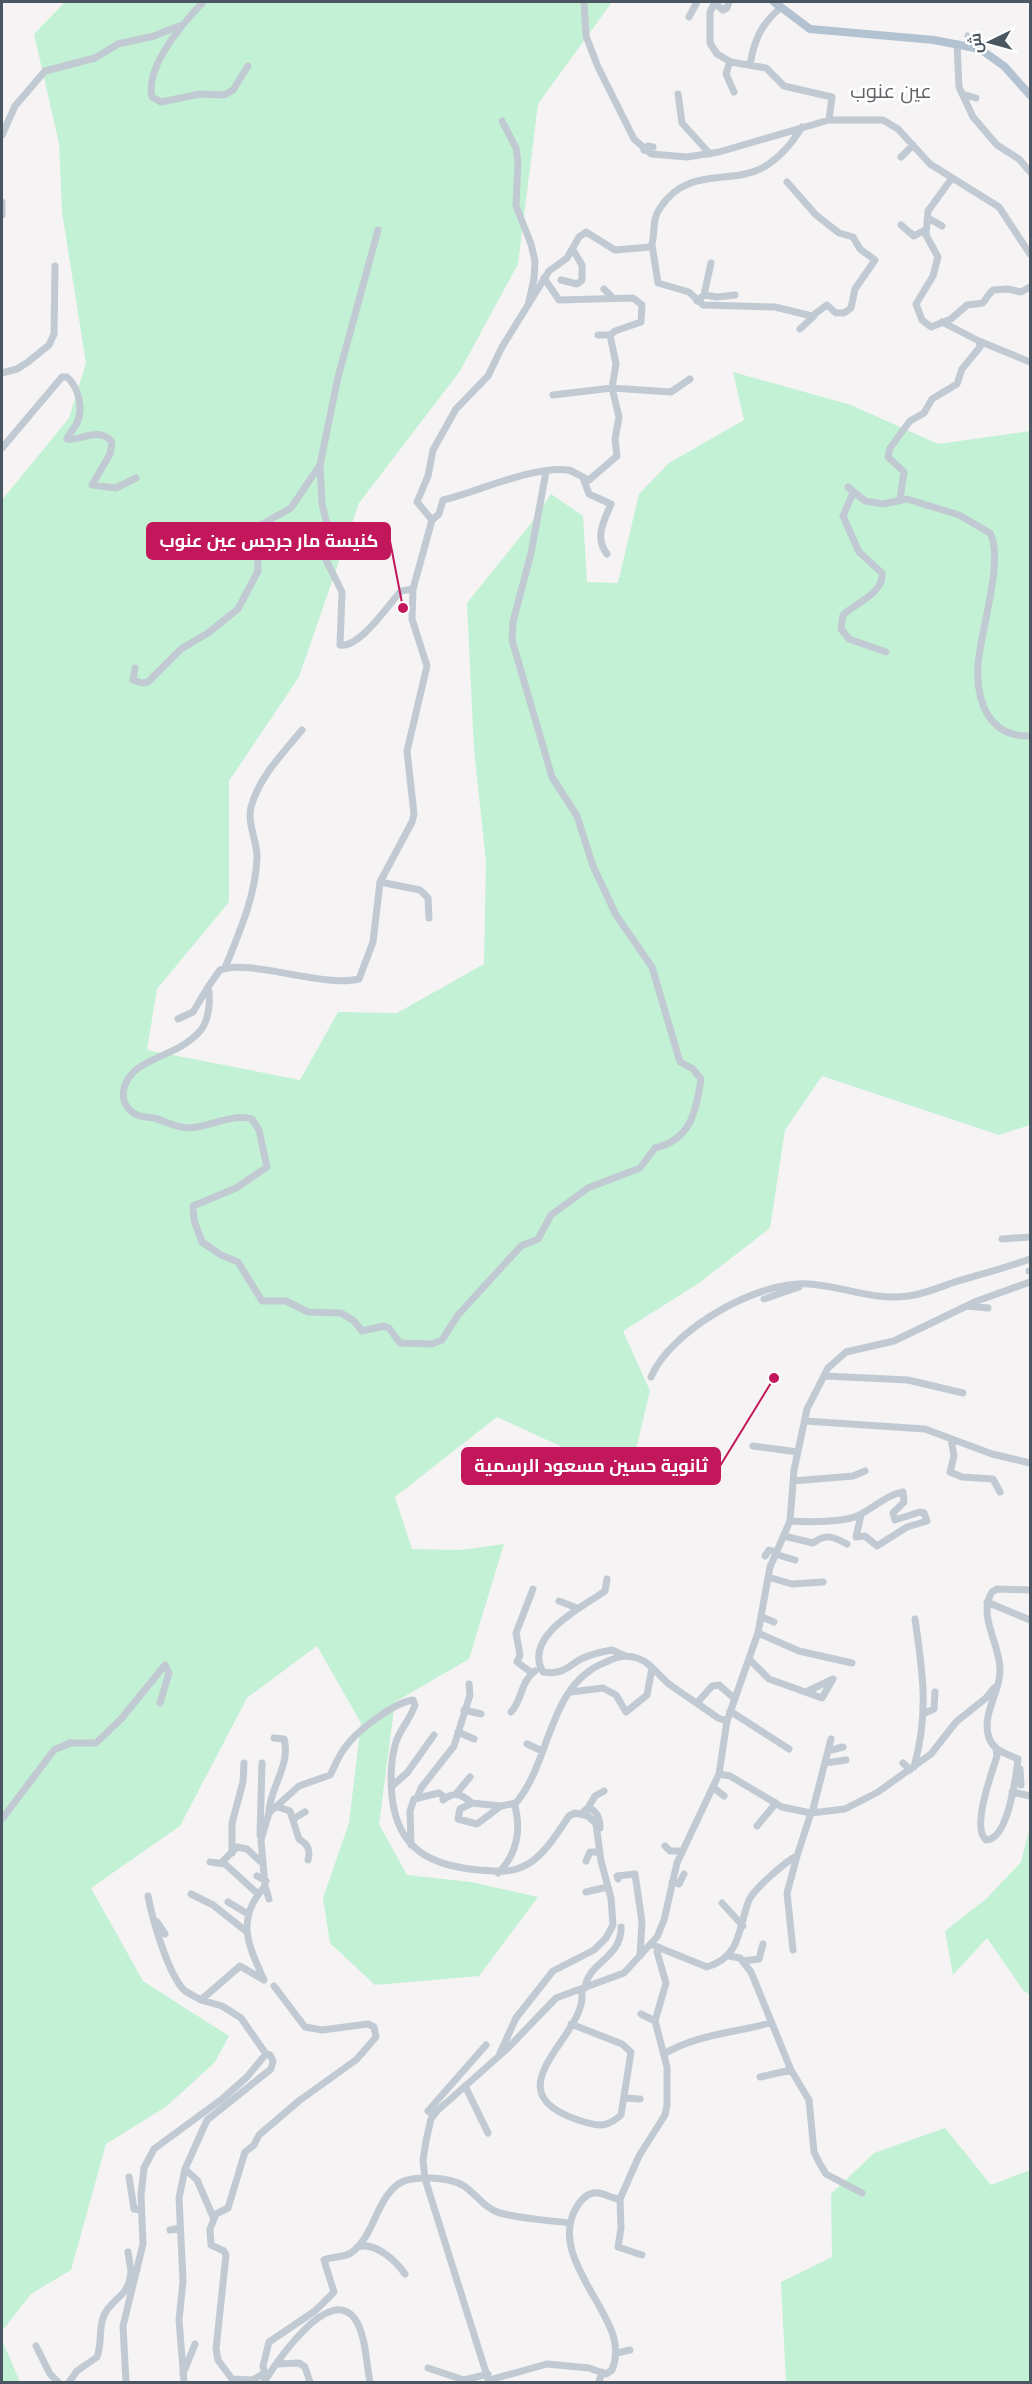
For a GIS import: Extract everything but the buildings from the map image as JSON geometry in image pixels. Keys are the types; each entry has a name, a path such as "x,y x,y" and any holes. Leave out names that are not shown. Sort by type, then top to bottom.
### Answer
{"main road":[{"path":"777,5 810,29 957,44 980,49 1004,66 1030,95"}],"street":[{"path":"203,2 173,34 161,58 151,94 156,100 169,101 200,94 224,95 233,90 248,66"},
{"path":"584,2 585,29 590,49 615,105 634,139 644,150 654,156 670,158 710,154 829,120 873,119 891,124 899,123"},
{"path":"689,17 697,2"},
{"path":"729,2 728,8 723,10 716,3 710,12 710,43 717,54 730,61 766,68 784,86 836,96 829,120"},
{"path":"750,65 753,45 763,24 777,5"},
{"path":"2,135 15,106 45,71 95,58 118,44 154,36 182,25"},
{"path":"968,36 983,44 980,49"},
{"path":"957,44 959,84 962,94 983,130 997,145 1019,159 1030,172"},
{"path":"730,61 726,74 734,92"},
{"path":"678,94 682,123 710,154"},
{"path":"962,94 976,98"},
{"path":"2,135 14,113"},
{"path":"502,121 516,148 516,206 535,261 534,279 526,312"},
{"path":"891,124 930,164 999,207 1030,254"},
{"path":"802,127 775,159 763,168 732,175 707,177 686,186 669,198 655,216 652,245 658,283 689,292 697,301 711,307 781,307 814,316"},
{"path":"901,157 913,145"},
{"path":"644,150 648,146 653,147"},
{"path":"952,178 928,211 925,230 938,257 933,276 916,304 926,323 931,327 951,319 968,305 980,307 993,290 1008,289 1021,292 1030,287"},
{"path":"787,182 816,215 839,233 853,237 860,249 875,260 857,286 848,311 836,313 825,305 800,329"},
{"path":"2,202 2,215"},
{"path":"928,218 942,226"},
{"path":"901,225 914,236 925,230"},
{"path":"378,230 338,377 320,465 322,504 328,529 326,560 342,592 338,643 346,645 363,634 401,591 413,589"},
{"path":"432,520 417,502 429,472 433,450 459,403 488,376 502,347 552,268 573,250 579,237 586,232 615,250 648,249 652,245"},
{"path":"561,280 577,284 582,280 582,265 573,250"},
{"path":"697,301 704,295 711,262"},
{"path":"2,373 17,369 49,345 54,334 55,266"},
{"path":"544,278 559,300 613,298 638,300 643,318 637,326 615,331 610,335 598,335"},
{"path":"604,289 613,298"},
{"path":"704,295 717,297 735,295"},
{"path":"942,322 979,341 1030,362"},
{"path":"225,968 329,980 358,979 373,942 380,882 414,817 406,751 427,666 411,619 413,589 432,520 439,514 442,500 524,475 567,470 592,478 616,456 615,439 619,417 612,388 615,364 610,335"},
{"path":"900,499 904,472 888,457 890,448 910,421 924,413 932,399 957,384 962,369 980,346 979,341"},
{"path":"2,448 62,377 67,376 78,392 79,411 76,424 67,440 89,434 103,436 112,442 110,454 92,485 116,488 136,478"},
{"path":"553,395 612,388 671,392 690,380"},
{"path":"135,668 133,680 148,682 181,649 208,633 238,609 258,571 257,527 291,508 320,465"},
{"path":"208,987 206,1022 200,1032 179,1048 136,1070 122,1093 123,1102 136,1115 186,1128 235,1118 252,1119 259,1130 267,1167 236,1188 193,1206 200,1237 220,1255 238,1263 262,1301 286,1301 312,1313 341,1313 354,1321 362,1331 384,1326 389,1328 400,1343 432,1344 442,1340 458,1315 521,1246 538,1239 551,1215 588,1188 640,1168 655,1148 672,1144 686,1132 699,1096 701,1079 693,1069 680,1062 652,967 616,915 593,866 577,816 552,777 512,640 513,622 531,554 546,472"},
{"path":"581,476 589,494 611,504 601,528 599,554"},
{"path":"886,652 849,639 841,629 843,615 878,588 883,577 882,573 859,552 843,516 851,490 865,501 877,504 893,503 900,499 959,514 985,529 993,538 988,615 978,665 980,694 988,716 998,728 1003,732 1030,736"},
{"path":"601,544 608,554"},
{"path":"178,1019 193,1012 216,974 225,968 243,922 256,876 257,856 251,808 272,766 302,730"},
{"path":"380,882 420,890 428,898 429,918"},
{"path":"1002,1239 1030,1237"},
{"path":"651,1377 661,1358 692,1327 747,1296 779,1286 807,1283 878,1297 909,1296 1030,1259"},
{"path":"642,2255 618,2247 621,2232 620,2199 639,2156 665,2115 668,2079 656,2021 666,1990 656,1946 682,1851 719,1774 727,1721 758,1633 768,1577 790,1521 798,1452 812,1398 836,1358 846,1352 894,1341 967,1306 1030,1282"},
{"path":"764,1299 807,1283"},
{"path":"967,1306 988,1308"},
{"path":"824,1376 915,1378 963,1393"},
{"path":"805,1421 895,1425 934,1432 992,1454 1030,1463"},
{"path":"934,1432 938,1442"},
{"path":"951,1439 954,1456 950,1472 962,1477 993,1479 1000,1492"},
{"path":"753,1446 798,1452"},
{"path":"793,1481 853,1476 865,1471"},
{"path":"790,1521 820,1521 861,1515 889,1496 903,1492 904,1502 893,1513 895,1520 920,1512 924,1513 927,1521 907,1527 877,1546 865,1536 856,1537 861,1515"},
{"path":"784,1536 813,1543 820,1538 833,1536 847,1544"},
{"path":"765,1556 769,1550 795,1560"},
{"path":"768,1577 792,1584 823,1582"},
{"path":"543,1672 540,1664 541,1644 588,1595 605,1591 607,1579"},
{"path":"533,1589 516,1634 520,1655 517,1662 532,1673 566,1671 580,1660 612,1650 623,1656 636,1657 670,1685 698,1702 718,1718 727,1721"},
{"path":"1018,1761 1012,1792 999,1834 986,1840 981,1833 980,1818 997,1756 996,1749 987,1734 989,1700 997,1684 1000,1664 987,1613 987,1602 992,1592 997,1589 1030,1590"},
{"path":"560,1601 577,1608"},
{"path":"987,1602 1030,1620"},
{"path":"762,1617 774,1622"},
{"path":"912,1768 925,1713 922,1661 915,1619"},
{"path":"758,1633 799,1651 852,1663"},
{"path":"456,1794 472,1803 501,1806 514,1803 521,1797 556,1713 571,1692 595,1667 623,1656"},
{"path":"750,1660 769,1679 806,1692"},
{"path":"2,1819 54,1750 70,1743 96,1743 121,1719 165,1665 169,1673 160,1703"},
{"path":"571,1692 603,1688 616,1695 626,1712 647,1695 652,1668"},
{"path":"511,1712 519,1701 522,1687 532,1673"},
{"path":"411,1845 410,1811 414,1799 451,1751 470,1695 469,1684"},
{"path":"698,1702 712,1686 719,1685 735,1699"},
{"path":"925,1713 934,1709 935,1692"},
{"path":"269,1813 299,1786 330,1775 347,1745 374,1720 392,1708 413,1700 413,1712 395,1744 392,1786 396,1814 402,1832 411,1845 445,1866 498,1873 517,1869 540,1855 569,1816 585,1810 595,1796 604,1791"},
{"path":"719,1774 730,1776 776,1803 812,1813 836,1812 854,1806 912,1768 931,1754 961,1717 989,1700"},
{"path":"464,1710 481,1714"},
{"path":"730,1711 789,1749"},
{"path":"458,1732 474,1739"},
{"path":"392,1786 407,1773 434,1735"},
{"path":"261,1840 269,1813 271,1795 285,1759 284,1739 274,1738"},
{"path":"793,1950 788,1888 812,1813 831,1739"},
{"path":"527,1744 542,1751"},
{"path":"828,1751 843,1747"},
{"path":"996,1749 1018,1761"},
{"path":"825,1763 846,1760"},
{"path":"1018,1761 1021,1785"},
{"path":"234,1852 232,1822 243,1782 244,1762"},
{"path":"262,1763 261,1840 265,1884 269,1899"},
{"path":"903,1763 912,1768"},
{"path":"418,1796 439,1793 444,1799 456,1794 470,1777"},
{"path":"713,1787 724,1796"},
{"path":"1012,1792 1030,1796"},
{"path":"472,1803 460,1809 458,1816 461,1822 477,1824 501,1806"},
{"path":"498,1873 511,1860 513,1853 517,1825 514,1803"},
{"path":"757,1826 776,1803"},
{"path":"278,1807 290,1811 299,1839 306,1843 310,1852 308,1860"},
{"path":"500,2053 516,2018 553,1971 589,1954 606,1938 613,1919 596,1824 585,1810"},
{"path":"585,1810 597,1814 600,1821 604,1858 601,1861"},
{"path":"293,1819 305,1812"},
{"path":"210,1862 215,1864 222,1862 234,1852 237,1846 247,1849 263,1864"},
{"path":"665,1846 670,1851 682,1851"},
{"path":"586,1861 590,1852 600,1852"},
{"path":"729,1956 743,1926 753,1893 789,1859 797,1856"},
{"path":"222,1862 254,1887 258,1894"},
{"path":"618,1879 617,1876 635,1874 642,1922 639,1958"},
{"path":"672,1882 679,1884 684,1874"},
{"path":"257,1876 265,1884"},
{"path":"201,2000 240,1966 264,1980 250,1949 247,1932 248,1914 265,1884"},
{"path":"586,1892 608,1887"},
{"path":"191,1894 213,1905 247,1932"},
{"path":"148,1896 151,1912 177,1979 184,1989 201,2000 222,2006 241,2018 273,2061 272,2069 207,2120 185,2169 179,2198 183,2280 179,2320 184,2382"},
{"path":"228,1902 248,1914"},
{"path":"722,1903 743,1926"},
{"path":"781,1912 788,1907"},
{"path":"151,1912 165,1934"},
{"path":"571,2024 622,2044 631,2052 624,2117 606,2126 572,2118 546,2103 542,2094 541,2081 555,2049 582,2003 583,1989 592,1974 619,1945 621,1927"},
{"path":"742,1961 759,1959 763,1944"},
{"path":"488,2379 459,2295 424,2178 423,2160 434,2115 518,2039 556,1998 617,1976 656,1946"},
{"path":"656,1946 706,1967 729,1956 736,1956 742,1961 751,1972 791,2070 809,2100 814,2152 823,2170 837,2181 862,2193"},
{"path":"274,1986 305,2027 322,2030 368,2024 374,2027 376,2037 356,2060 300,2100 259,2135 254,2145 245,2152 228,2208 216,2214 210,2229 210,2242 226,2255 216,2355 232,2379 264,2378 312,2323 329,2312 341,2310 351,2314 359,2325 370,2382"},
{"path":"641,2013 656,2021"},
{"path":"664,2054 681,2045 721,2033 770,2023"},
{"path":"434,2115 428,2110 486,2045"},
{"path":"126,2382 123,2326 134,2271 143,2244 141,2210 144,2168 151,2152 222,2099 247,2077 266,2054"},
{"path":"760,2077 791,2070"},
{"path":"465,2086 488,2133"},
{"path":"625,2098 640,2099"},
{"path":"185,2169 197,2180 214,2218"},
{"path":"129,2177 134,2209 141,2210"},
{"path":"264,2378 264,2355 270,2342 315,2311 334,2292 325,2258 344,2256 357,2247 391,2191 402,2181 424,2178 458,2183 489,2208 501,2213 569,2223"},
{"path":"428,2368 464,2380 488,2379 547,2364 606,2374 612,2370 617,2353 610,2328 575,2255 569,2223 578,2205 589,2195 598,2193 620,2199"},
{"path":"170,2230 180,2228"},
{"path":"357,2247 363,2246 391,2257 405,2274"},
{"path":"69,2382 76,2371 97,2356 104,2317 108,2309 122,2296 134,2271 128,2252"},
{"path":"183,2374 195,2344"},
{"path":"36,2346 50,2374 58,2382"},
{"path":"617,2353 630,2350"},
{"path":"277,2364 299,2363 305,2367 310,2382"},
{"path":"599,2382 602,2372"}],"green space":[{"path":"65,2 612,2 538,104 518,264 460,371 359,503 299,677 229,781 229,902 157,989 147,1050 300,1080 338,1012 397,1013 484,964 486,861 474,750 467,603 529,526 551,494 583,516 587,582 618,583 639,494 669,463 744,420 733,372 851,405 938,444 1030,431 1030,1125 999,1135 822,1076 785,1130 770,1228 699,1283 623,1331 650,1391 629,1478 497,1417 395,1497 412,1549 461,1550 504,1544 469,1659 395,1702 379,1824 407,1875 471,1882 538,1897 479,1976 375,1985 330,1943 323,1898 349,1823 361,1723 317,1646 247,1698 180,1826 91,1888 143,1981 229,2036 215,2062 167,2106 106,2144 71,2270 31,2294 2,2331 2,500 69,418 86,363 62,212 59,143 34,34"},
{"path":"1030,1826 1030,1995 1023,1990 987,1938 953,1975 945,1931 986,1899 1021,1862"},
{"path":"945,2128 991,2185 1030,2170 1030,2382 786,2382 781,2282 832,2257 831,2194 874,2153"},
{"path":"2,2340 20,2382 2,2382"}],"place":[{"name":"كنيسة مار جرجس عين عنوب","path":"403,608"},
{"name":"ثانوية حسين مسعود الرسمية","path":"774,1378"}],"district":[{"name":"عين عنوب","path":"891,91"}]}
